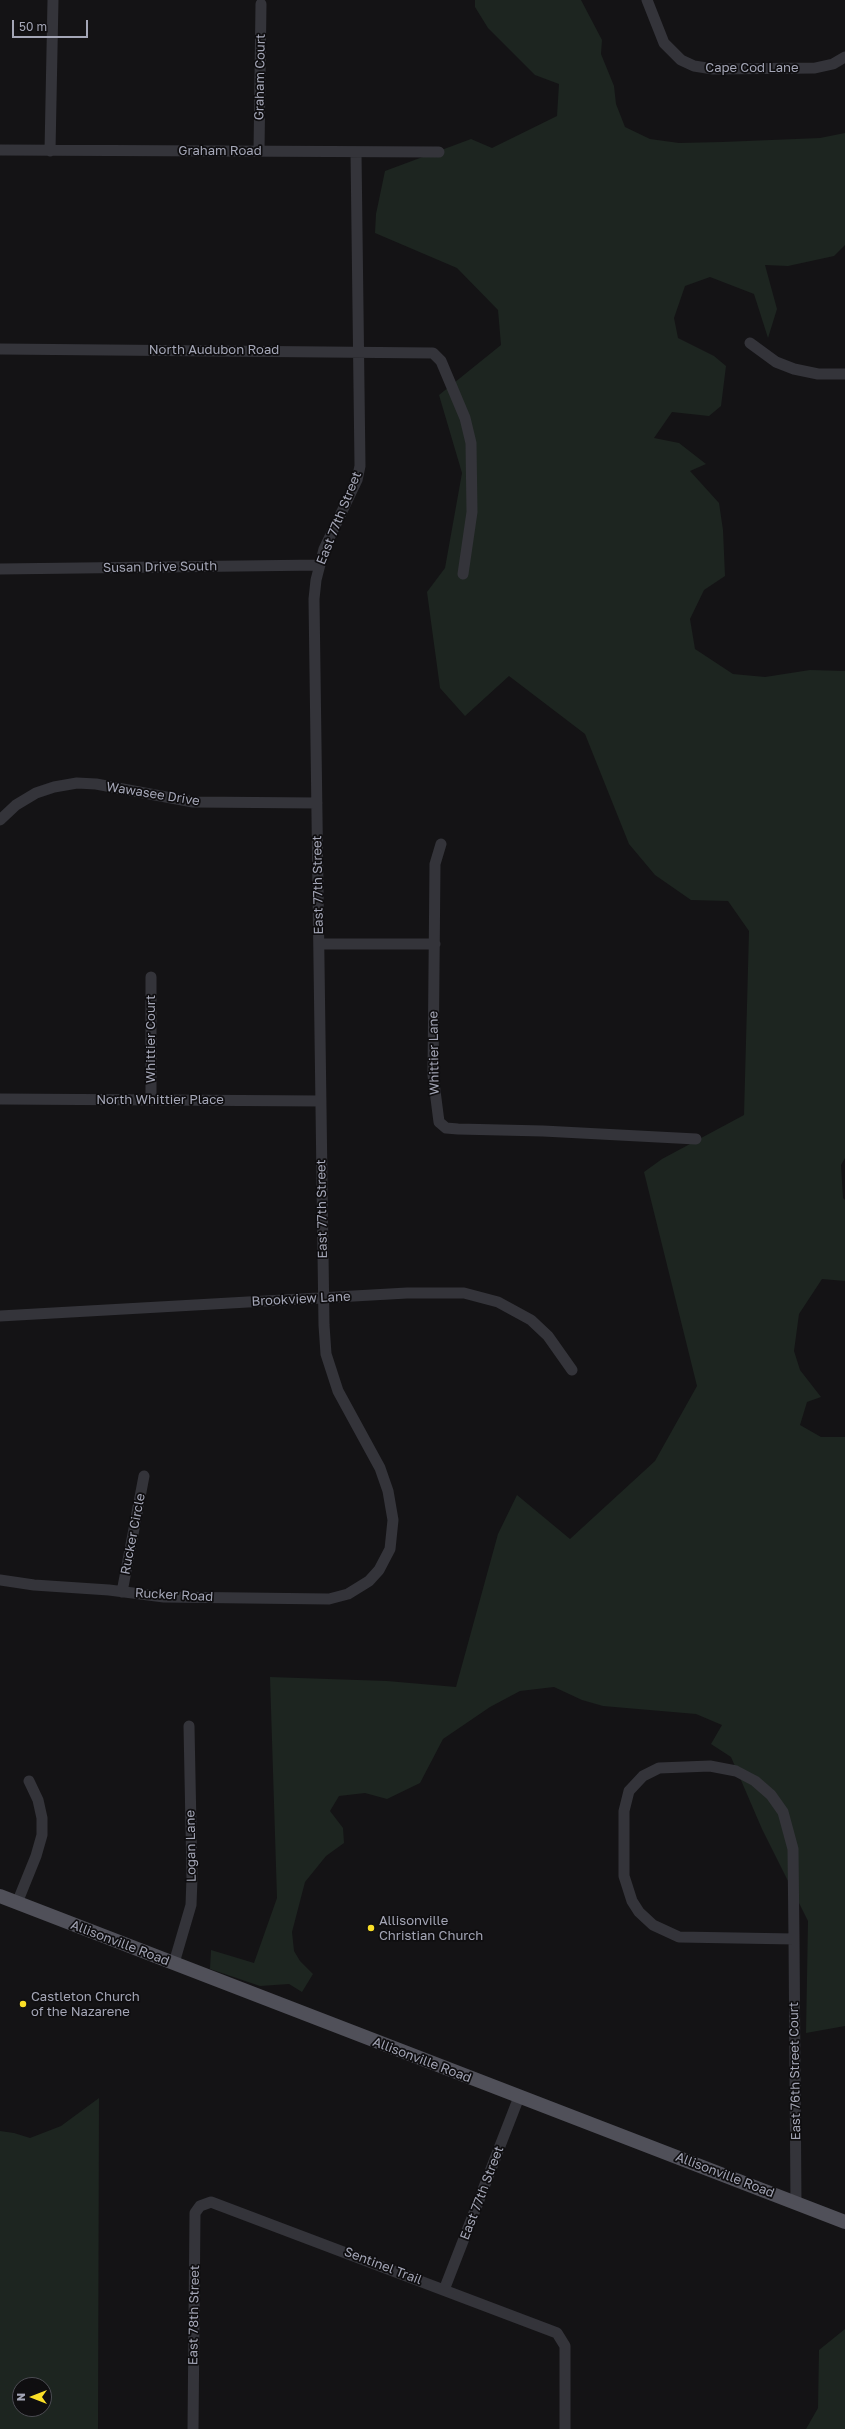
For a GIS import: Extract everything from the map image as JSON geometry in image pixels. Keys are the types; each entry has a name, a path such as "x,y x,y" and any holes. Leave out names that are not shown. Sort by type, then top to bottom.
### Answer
{"main road":[{"name":"Allisonville Road","path":"0,1896 845,2222"}],"street":[{"path":"50,151 53,0"},
{"name":"Cape Cod Lane","path":"647,0 664,43 681,60 694,66 713,69 814,68 833,64 845,57"},
{"name":"Graham Court","path":"259,151 261,4"},
{"name":"Graham Road","path":"0,150 439,152"},
{"name":"East 77th Street","path":"348,1594 361,1587 379,1570 390,1549 393,1520 382,1472 338,1391 329,1364 325,1345 323,1298 314,599 324,549 357,480 360,466 356,152"},
{"path":"750,343 776,362 794,369 818,374 845,374"},
{"name":"North Audubon Road","path":"0,348 427,352 438,356 465,418 470,434 472,512 463,574"},
{"name":"Susan Drive South","path":"0,569 320,564"},
{"name":"Wawasee Drive","path":"2,814 36,793 54,787 77,783 96,784 193,802 317,803"},
{"name":"Whittier Lane","path":"441,844 436,859 432,1075 439,1122 446,1128 696,1139"},
{"path":"318,944 434,944"},
{"name":"Whittier Court","path":"151,1100 152,977"},
{"name":"North Whittier Place","path":"0,1099 321,1101"},
{"name":"Brookview Lane","path":"0,1316 452,1292 482,1296 510,1307 534,1323 556,1346 572,1370"},
{"name":"Rucker Circle","path":"122,1592 144,1476"},
{"name":"Rucker Road","path":"0,1580 38,1586 122,1592 164,1597 319,1600 348,1594"},
{"name":"Logan Lane","path":"174,1963 191,1905 192,1878 189,1726"},
{"name":"East 76th Street Court","path":"794,1939 682,1938 660,1930 643,1916 632,1901 624,1876 624,1811 627,1796 638,1780 659,1768 718,1767 747,1776 768,1792 783,1812 792,1838 794,1939 796,2202"},
{"path":"18,1903 36,1856 42,1835 42,1818 38,1800 29,1781"},
{"name":"East 77th Street","path":"444,2290 519,2097"},
{"name":"Sentinel Trail","path":"202,2204 215,2202 552,2330 561,2337 565,2346 565,2429"},
{"name":"East 78th Street","path":"193,2429 195,2213 202,2204"}],"shaded area":[{"path":"475,0 581,0 602,40 601,54 614,86 616,104 625,127 650,139 679,143 722,142 820,138 845,133 845,245 834,256 788,266 765,265 777,309 768,338 754,294 710,277 685,286 674,318 678,338 714,356 726,366 721,406 709,416 672,412 654,438 679,443 706,464 690,471 719,503 723,530 725,576 704,590 690,619 695,649 733,674 765,677 810,670 845,671 845,1158 841,1165 843,1198 845,1200 845,1281 822,1279 799,1314 794,1351 800,1370 821,1397 807,1402 800,1425 821,1437 845,1437 845,2026 806,2033 808,1921 762,1829 731,1757 711,1744 722,1725 696,1714 603,1706 582,1700 554,1687 520,1691 490,1707 443,1739 420,1783 387,1799 365,1793 339,1796 330,1811 343,1828 344,1843 326,1856 305,1882 292,1932 294,1951 300,1961 313,1974 302,1992 289,1984 260,1986 210,1969 211,1950 254,1963 277,1898 270,1677 387,1681 456,1687 498,1534 517,1495 570,1539 655,1461 697,1386 644,1172 662,1159 744,1115 749,931 728,901 691,900 655,875 629,844 585,734 509,676 465,716 440,688 427,592 445,568 462,473 439,395 501,345 498,310 457,268 375,233 376,214 385,171 471,139 492,148 557,116 559,84 535,75 488,28 475,7"},
{"path":"99,2098 98,2429 0,2429 0,2131 14,2133 30,2138 61,2126"},
{"path":"845,2329 845,2429 806,2429 818,2408 819,2350"}],"place":[{"name":"Allisonville Christian Church","path":"371,1928"},
{"name":"Castleton Church of the Nazarene","path":"23,2004"}]}
